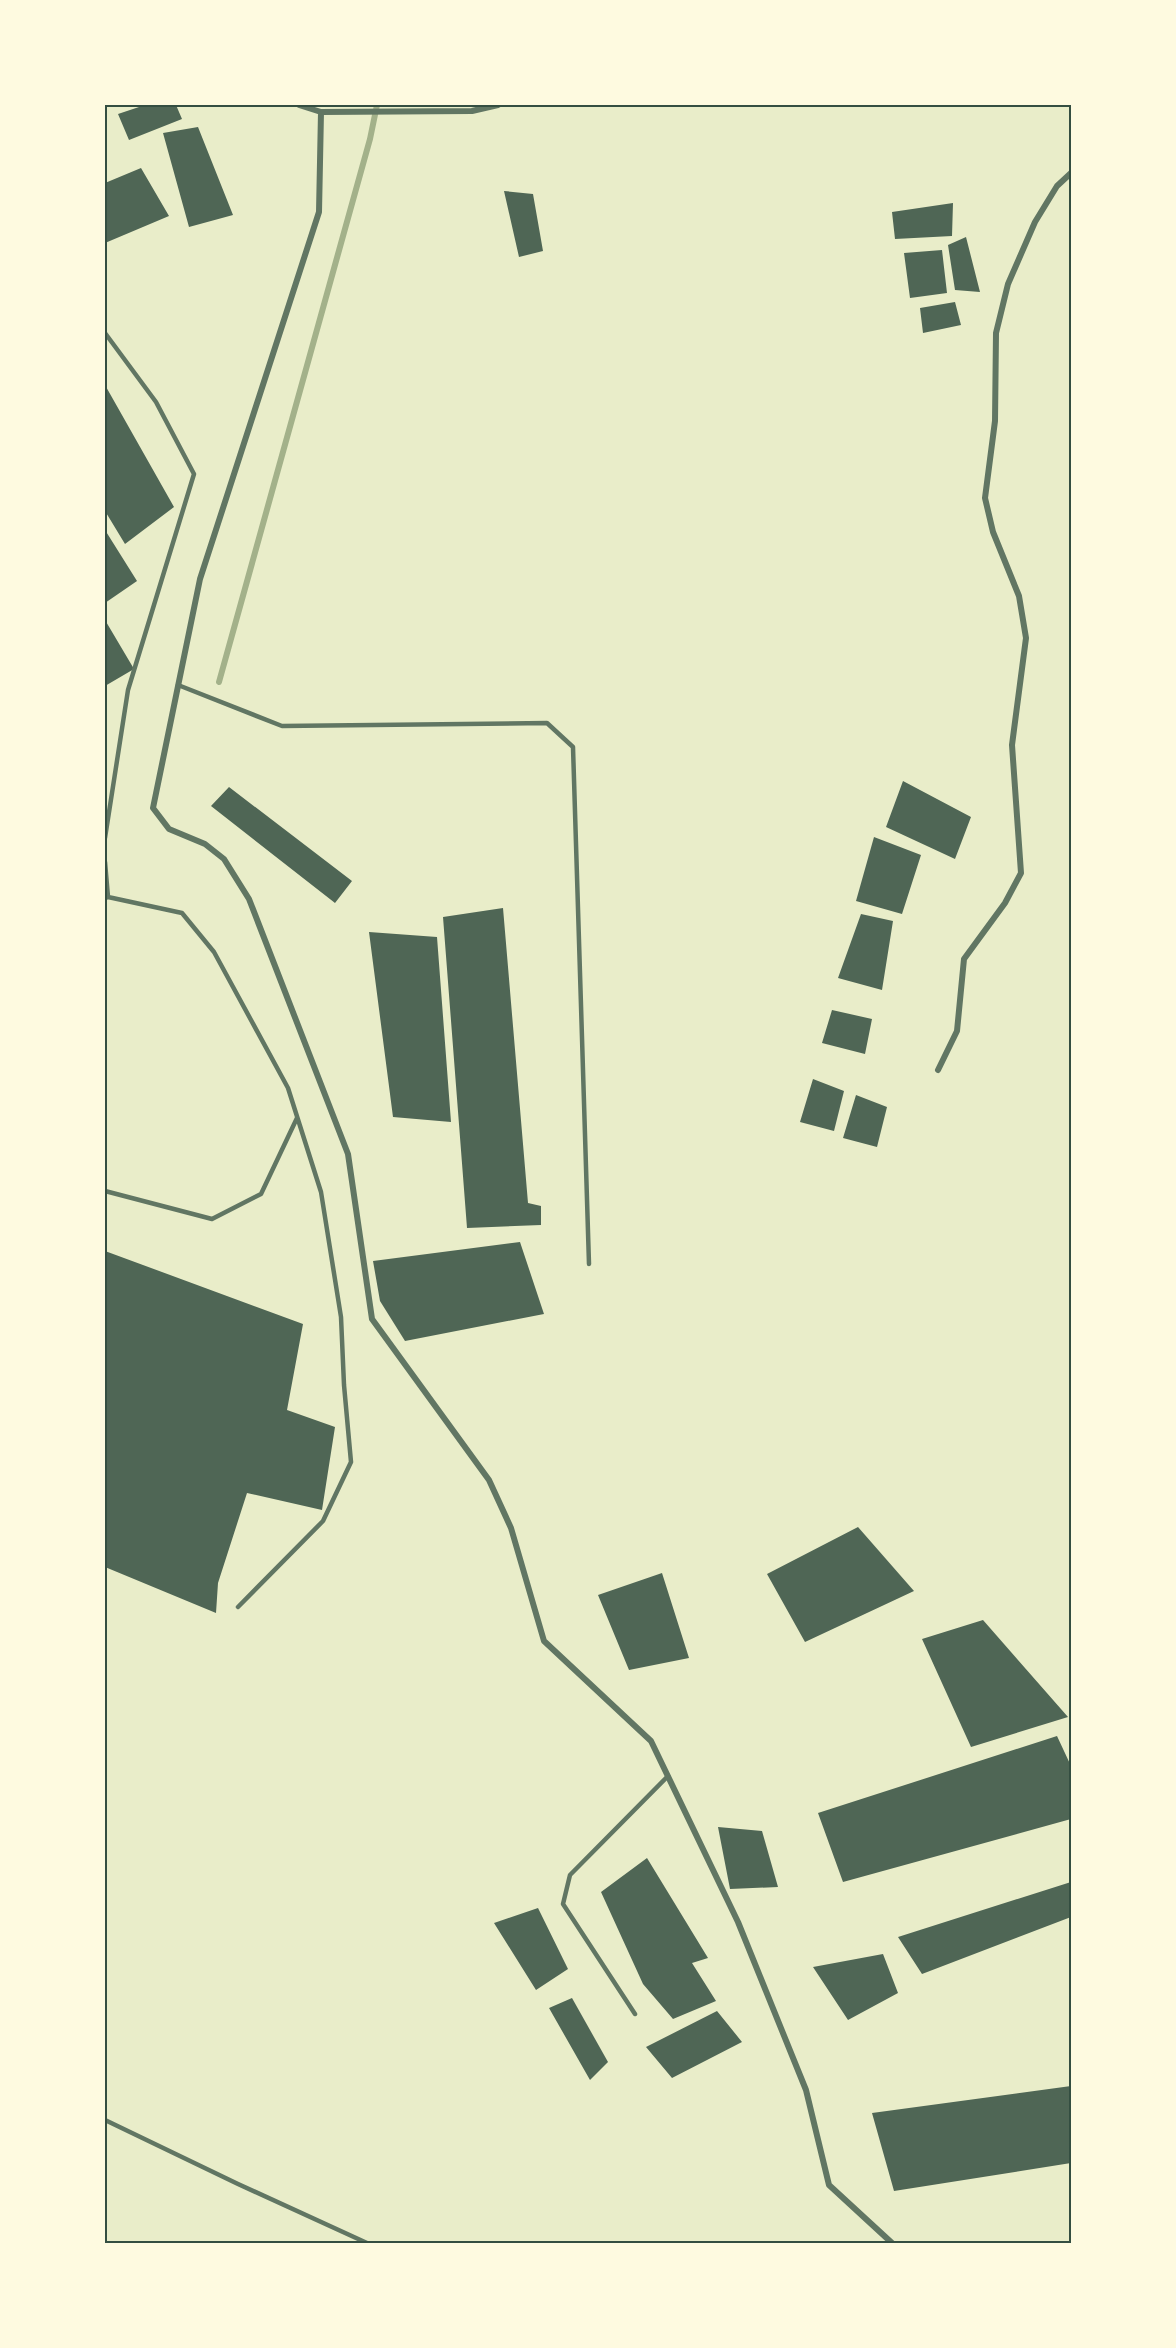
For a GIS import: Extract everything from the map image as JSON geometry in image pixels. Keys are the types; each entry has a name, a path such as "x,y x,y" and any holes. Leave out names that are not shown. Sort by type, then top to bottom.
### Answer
{"street":[{"path":"299,105 321,112 472,111 498,105"},
{"path":"321,112 319,212 200,579 153,808 169,829 205,844 224,859 249,899 348,1154 372,1319 489,1480 511,1528 544,1641 651,1741 738,1922 806,2090 830,2185 892,2243"},
{"path":"938,1070 957,1031 964,959 1005,903 1021,873 1012,746 1026,638 1019,596 993,531 985,498 995,421 996,333 1008,284 1035,222 1057,186 1071,173"}],"lane":[{"path":"105,333 156,402 194,474 128,690 105,838"},
{"path":"178,686 282,726 548,723 573,747 589,1264"},
{"path":"105,862 106,897 182,913 214,952 288,1088 321,1191 341,1317 351,1462 323,1521 238,1607"},
{"path":"105,1191 212,1219 261,1194 297,1118"},
{"path":"634,2014 563,1904 570,1875 668,1776"},
{"path":"105,2120 367,2243"}],"building":[{"path":"145,105 176,105 182,119 129,140 118,114"},
{"path":"198,127 233,215 189,227 163,133"},
{"path":"141,168 169,216 105,243 105,183"},
{"path":"504,191 533,194 543,251 519,257"},
{"path":"953,203 952,236 895,239 892,212"},
{"path":"966,237 980,292 955,290 948,245"},
{"path":"942,250 947,293 910,298 904,253"},
{"path":"955,302 961,325 923,333 920,308"},
{"path":"105,385 174,507 125,544 105,511"},
{"path":"105,530 137,581 105,603"},
{"path":"105,620 134,669 105,686"},
{"path":"903,781 971,817 955,859 886,827"},
{"path":"229,787 352,881 335,903 211,806"},
{"path":"874,837 921,855 902,914 856,901"},
{"path":"503,908 528,1203 541,1206 541,1225 467,1228 443,917"},
{"path":"861,914 893,921 882,990 838,978"},
{"path":"369,932 437,937 451,1122 393,1117"},
{"path":"832,1010 872,1019 865,1054 822,1043"},
{"path":"813,1079 844,1091 834,1131 800,1122"},
{"path":"856,1095 887,1107 877,1147 843,1138"},
{"path":"520,1242 544,1314 405,1341 380,1301 373,1261"},
{"path":"105,1251 303,1324 287,1410 335,1427 322,1510 247,1493 218,1583 216,1613 105,1567"},
{"path":"858,1527 914,1591 805,1642 767,1574"},
{"path":"662,1573 689,1658 629,1670 598,1595"},
{"path":"983,1620 1068,1717 971,1747 922,1639"},
{"path":"1057,1736 1071,1766 1071,1819 843,1882 818,1813"},
{"path":"718,1827 762,1831 778,1887 730,1889"},
{"path":"647,1858 708,1958 692,1963 716,2001 673,2019 643,1984 601,1892"},
{"path":"1071,1882 1071,1917 922,1974 898,1937"},
{"path":"538,1908 568,1969 536,1990 494,1923"},
{"path":"883,1954 898,1993 848,2020 813,1967"},
{"path":"572,1998 608,2062 590,2080 549,2008"},
{"path":"717,2011 742,2042 672,2078 646,2047"},
{"path":"1071,2086 1071,2163 894,2191 872,2113"}],"waterway":[{"path":"219,682 370,139 377,105"}]}
